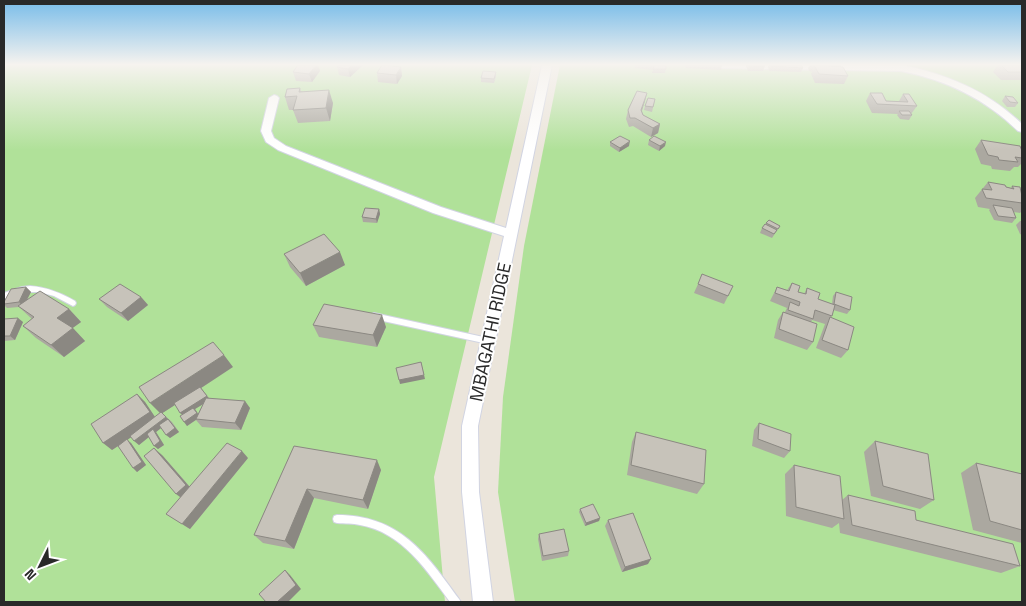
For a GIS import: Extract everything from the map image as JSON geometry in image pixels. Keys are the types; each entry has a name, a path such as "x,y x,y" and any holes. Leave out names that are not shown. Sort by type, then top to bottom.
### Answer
{"street":[{"name":"MBAGATHI RIDGE","path":"484,602 470,486 468,452 470,426 541,93"},
{"path":"972,93 1020,125"},
{"path":"274,98 266,131 270,140 282,148 437,210 511,234"}],"lane":[{"path":"4,296 22,290 39,289 58,293 72,303"},
{"path":"363,314 489,341"},
{"path":"337,519 366,521 390,532 409,545 432,570 456,602"}],"green space":[{"path":"4,93 525,93 434,477 445,602 4,602"},
{"path":"554,93 1022,93 1022,602 515,602 498,492 503,397 524,246"}],"building":[{"path":"286,93 328,93 326,108 293,110 297,96 285,97"},
{"path":"636,93 647,93 641,110 643,115 660,124 653,128 635,118 630,118 628,110"},
{"path":"870,93 882,93 886,101 908,102 903,94 909,94 917,106 877,104"},
{"path":"1005,96 1013,97 1018,103 1010,102"},
{"path":"648,98 655,99 653,107 645,106"},
{"path":"899,111 909,111 912,115 902,115"},
{"path":"620,136 630,141 620,148 610,142"},
{"path":"654,136 666,142 660,146 649,140"},
{"path":"981,140 1020,146 1022,158 1015,157 1018,162 999,160 998,157 988,155"},
{"path":"988,182 1005,185 1014,189 1012,186 1020,187 1022,203 986,198 982,189 992,190"},
{"path":"993,205 1012,208 1016,218 998,216"},
{"path":"365,208 379,209 376,219 362,217"},
{"path":"769,220 780,226 778,229 766,223"},
{"path":"765,224 777,230 774,234 762,228"},
{"path":"324,234 340,252 300,273 284,254"},
{"path":"702,274 733,286 728,296 698,284"},
{"path":"792,283 800,286 798,292 806,294 807,288 820,293 818,299 835,305 832,316 815,310 813,319 788,310 790,302 799,306 800,302 775,293 777,287 789,291"},
{"path":"120,284 141,297 121,313 99,299"},
{"path":"26,287 19,302 4,304 11,289"},
{"path":"40,291 69,309 57,318 73,328 51,345 23,326 34,317 18,306"},
{"path":"836,292 852,297 850,310 834,304"},
{"path":"324,304 382,315 373,335 313,325"},
{"path":"783,312 817,324 813,342 779,329"},
{"path":"830,317 854,327 848,350 822,340"},
{"path":"18,318 10,336 4,336 4,319"},
{"path":"213,342 224,355 150,403 139,387"},
{"path":"421,362 424,375 399,380 396,368"},
{"path":"200,387 207,396 180,413 174,403"},
{"path":"137,394 150,412 103,443 91,424"},
{"path":"206,398 245,401 235,423 196,419"},
{"path":"193,408 197,413 184,422 180,416"},
{"path":"161,412 166,417 134,441 130,436"},
{"path":"168,419 175,428 166,435 159,425"},
{"path":"759,423 791,434 790,451 758,439"},
{"path":"153,429 160,441 154,446 147,434"},
{"path":"636,432 706,450 704,484 631,465"},
{"path":"127,439 142,462 133,468 118,446"},
{"path":"875,441 928,454 934,500 883,486"},
{"path":"227,443 242,451 182,524 166,514"},
{"path":"294,446 377,460 363,500 307,489 285,541 254,535"},
{"path":"154,448 186,485 176,494 144,456"},
{"path":"976,463 1022,474 1022,530 990,521"},
{"path":"794,465 840,476 844,519 796,507"},
{"path":"848,495 915,511 916,520 1013,544 1020,566 852,525"},
{"path":"593,504 600,518 586,523 580,509"},
{"path":"633,513 651,559 625,567 608,520"},
{"path":"564,529 569,551 543,556 539,534"},
{"path":"285,570 296,585 277,602 266,602 259,594"}]}
